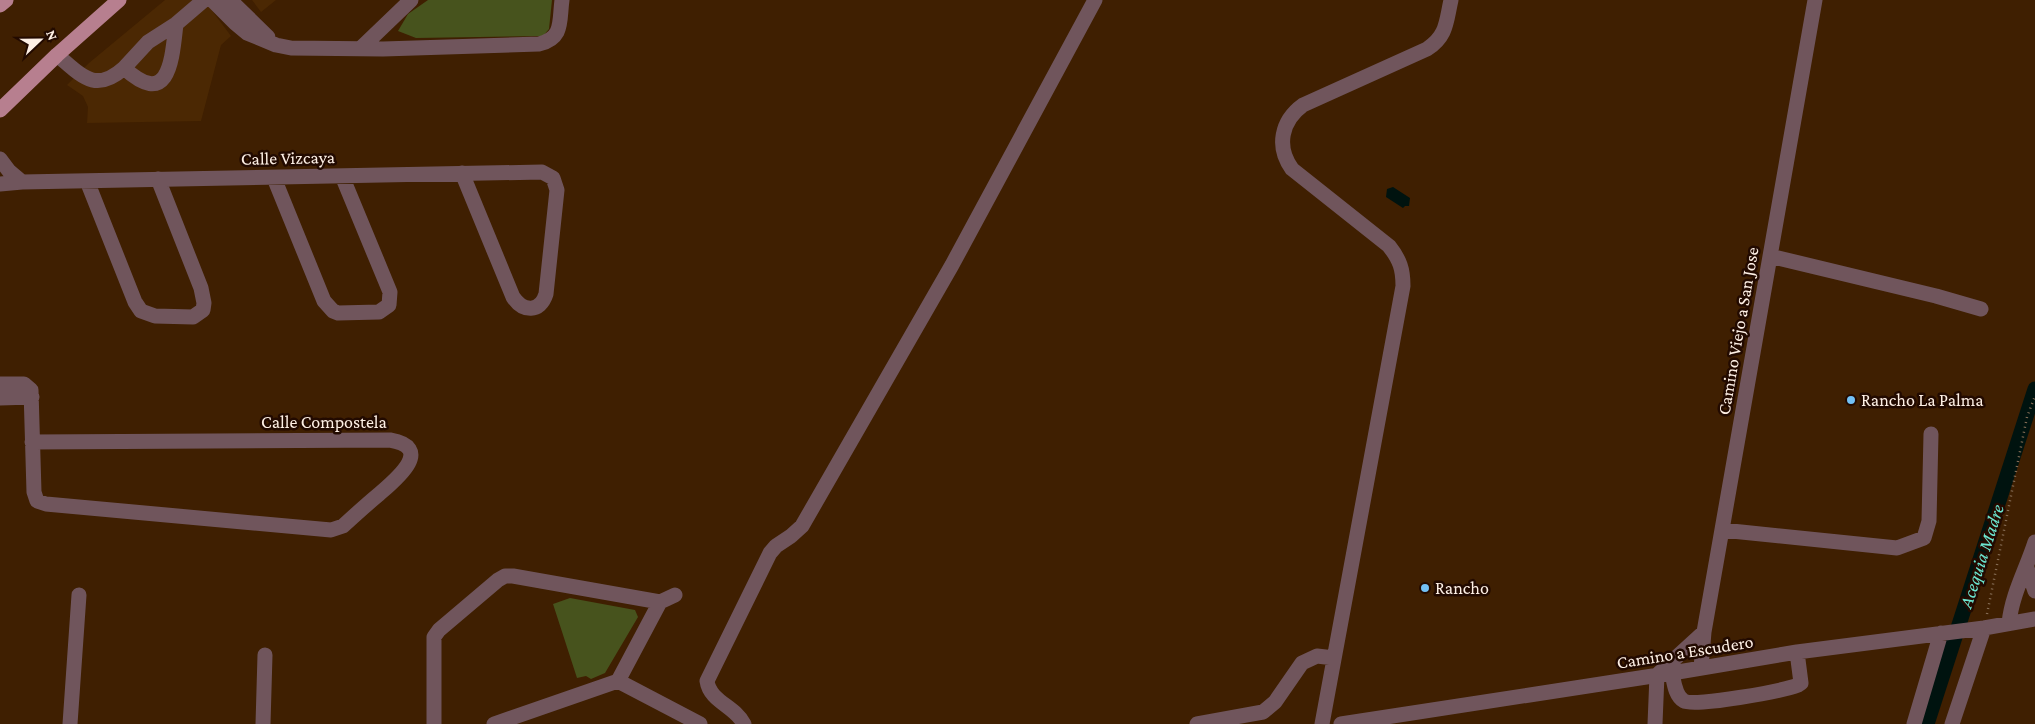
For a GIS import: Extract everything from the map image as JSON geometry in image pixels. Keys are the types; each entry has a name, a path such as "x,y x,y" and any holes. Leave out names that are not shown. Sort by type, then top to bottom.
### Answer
{"main road":[{"path":"0,5 6,0"},
{"path":"0,110 57,55 119,0"}],"street":[{"path":"57,55 82,76 93,82 109,80 124,68 148,42 176,24 204,0"},
{"path":"212,0 248,33 276,45 304,49 533,45 545,42 555,37 558,33 562,0"},
{"path":"230,0 276,45"},
{"path":"360,49 411,0"},
{"path":"744,724 740,716 713,695 708,688 708,681 754,583 776,546 802,526 952,265 1096,0"},
{"path":"1322,724 1403,286 1403,270 1399,258 1389,246 1292,169 1282,147 1287,123 1291,115 1303,105 1427,49 1434,44 1445,29 1451,0"},
{"name":"Camino Viejo a San Jose","path":"1701,668 1704,632 1815,0"},
{"path":"124,68 144,84 159,82 167,73 171,62 176,24"},
{"path":"0,159 9,171 22,182"},
{"name":"Calle Vizcaya","path":"0,184 22,182 542,172 553,178 557,190 546,294 542,304 535,308 518,303 462,174"},
{"path":"274,178 324,301 333,311 338,313 379,312 389,305 390,292 388,284 342,176"},
{"path":"87,181 135,302 141,311 155,316 193,317 203,310 204,303 201,288 158,180"},
{"path":"1770,256 1936,296 1981,309"},
{"path":"0,384 24,384 31,390 32,398 0,398"},
{"name":"Calle Compostela","path":"32,398 32,442 34,492 37,501 41,503 324,531 343,526 405,470 410,456 409,449 405,445 390,440 32,442"},
{"path":"1722,530 1897,548 1924,538 1929,521 1931,434"},
{"path":"2009,623 2010,610 2018,585 2027,568 2035,542"},
{"path":"2027,568 2035,591"},
{"path":"434,724 434,637 439,630 505,576 660,602 676,595"},
{"path":"70,724 79,595"},
{"path":"494,724 618,681 660,602"},
{"name":"Camino a Escudero","path":"1340,724 1797,652 1980,628 2035,618"},
{"path":"1952,724 1980,628"},
{"path":"1654,724 1665,674 1704,632"},
{"path":"1914,724 1945,632"},
{"path":"1665,674 1685,702 1692,703 1737,697 1791,688 1801,683 1797,652"},
{"path":"263,724 265,655"},
{"path":"1197,724 1263,712 1275,702 1302,663 1317,656 1334,658"},
{"path":"618,681 700,724"}],"path":[{"path":"1980,628 2027,418 2035,396"}],"shaded area":[{"path":"165,0 204,0 231,36 221,45 201,121 87,123 88,107 83,96 67,85 89,63"},
{"path":"252,0 276,0 261,12"},
{"path":"1393,187 1410,198 1409,206 1403,208 1386,197 1387,189"}],"green space":[{"path":"428,0 552,0 549,29 543,36 416,38 398,31 408,14"},
{"path":"570,598 635,610 638,617 605,673 591,679 586,676 577,678 553,604"}],"waterway":[{"name":"Acequia Madre","path":"1927,724 2035,389"}],"place":[{"name":"Rancho La Palma","path":"1851,400"},
{"name":"Rancho","path":"1425,588"}]}
